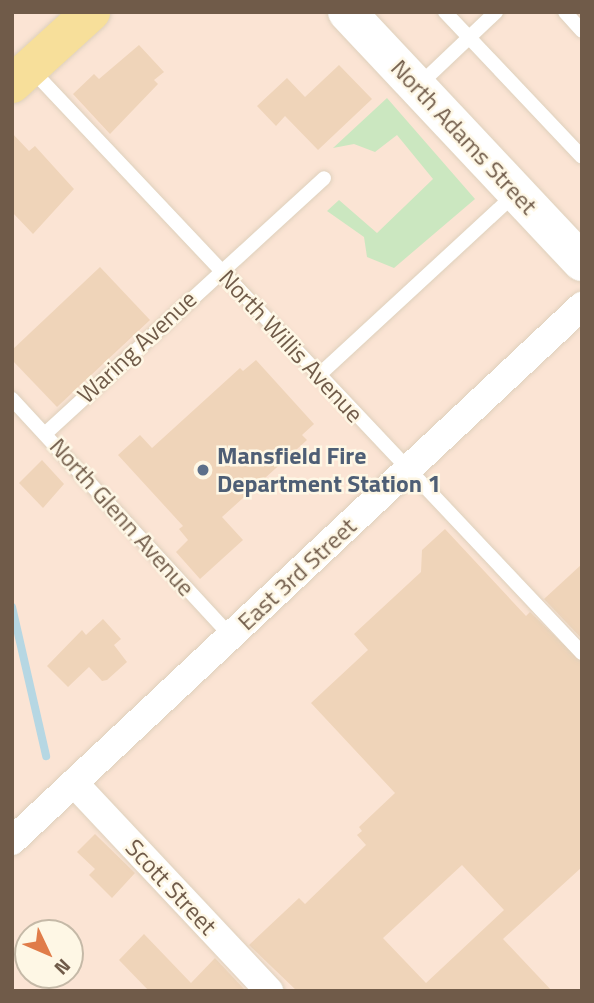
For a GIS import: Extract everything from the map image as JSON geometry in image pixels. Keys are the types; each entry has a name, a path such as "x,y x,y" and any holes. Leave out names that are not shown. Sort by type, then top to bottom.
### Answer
{"main road":[{"path":"21,76 90,12"},
{"name":"North Adams Street","path":"347,12 582,262"}],"street":[{"name":"East 3rd Street","path":"12,841 582,306"},
{"name":"Scott Street","path":"74,783 261,988"}],"lane":[{"path":"445,12 582,157"},
{"path":"417,87 496,12"},
{"path":"565,12 582,31"},
{"name":"North Willis Avenue","path":"21,76 219,270 582,653"},
{"name":"Waring Avenue","path":"46,433 219,270 324,178"},
{"path":"319,375 516,193"},
{"name":"North Glenn Avenue","path":"12,399 231,636"}],"shaded area":[{"path":"12,12 582,12 582,991 12,991"}],"green space":[{"path":"387,98 475,199 394,268 367,257 364,237 327,211 339,200 377,233 433,179 397,135 375,152 354,144 333,148"}],"building":[{"path":"139,45 164,72 154,80 158,84 110,134 73,94 94,74 99,79"},
{"path":"339,65 372,99 318,150 285,116 276,126 257,106 287,78 305,97"},
{"path":"12,133 29,151 35,146 74,189 33,234 12,212"},
{"path":"100,267 150,320 57,407 12,360 12,350"},
{"name":"Mansfield Fire Department Station 1","path":"256,360 314,424 302,435 307,440 222,517 243,540 200,579 176,552 188,540 179,529 183,526 118,455 140,435 152,448 240,368 243,371"},
{"path":"42,460 64,484 43,508 19,483"},
{"path":"445,529 526,616 530,612 582,662 582,867 503,939 552,991 297,991 249,945 299,898 305,904 366,845 357,835 362,831 359,827 395,793 311,703 368,650 354,634 421,572 422,550","holes":["462,865 504,910 426,983 383,938"]},
{"path":"582,564 582,639 544,599"},
{"path":"103,619 121,639 114,645 127,662 107,680 102,681 89,667 68,687 47,666 82,630 86,635"},
{"path":"95,834 135,873 112,898 89,875 95,869 77,852"},
{"path":"144,934 191,983 215,958 246,991 149,991 119,960"}],"waterway":[{"path":"12,607 46,756"}],"place":[{"name":"Mansfield Fire Department Station 1","path":"203,470"}]}
